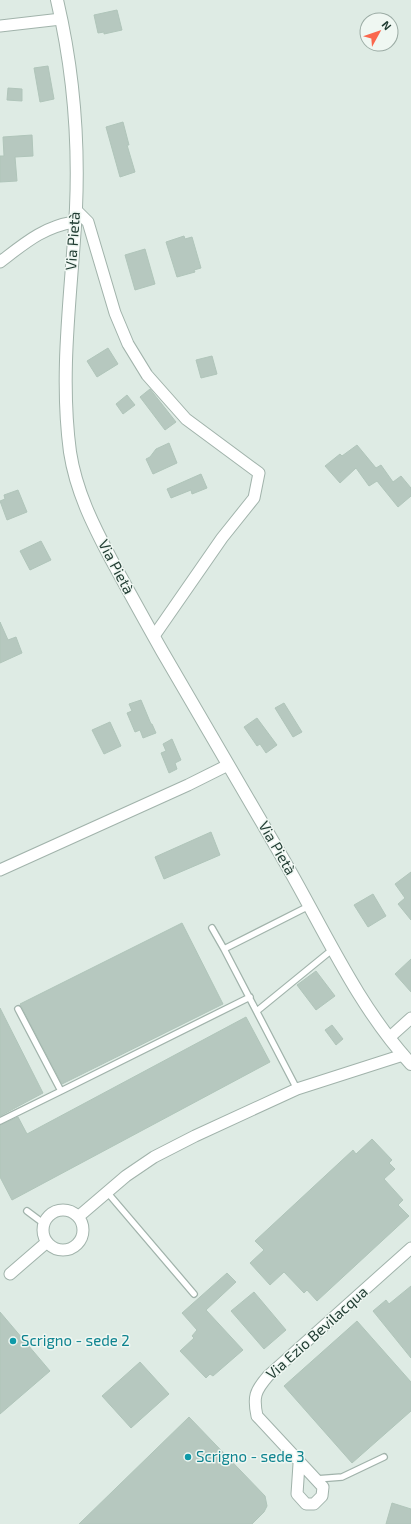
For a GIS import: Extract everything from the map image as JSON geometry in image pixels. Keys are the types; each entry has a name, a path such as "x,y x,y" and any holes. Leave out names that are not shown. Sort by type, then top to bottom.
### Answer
{"street":[{"name":"Via Pietà","path":"57,0 74,100 77,157 75,216 65,367 70,452 78,488 90,519 154,636 311,905 348,976 402,1055 411,1064"},
{"path":"0,26 61,19"},
{"path":"0,262 38,234 75,216 88,222 115,313 128,344 147,375 186,420 259,473 254,498 222,538 154,636"},
{"path":"0,870 188,785 228,764"},
{"path":"390,1037 411,1018"},
{"path":"78,1217 126,1176 154,1157 220,1124 297,1089 402,1055"},
{"path":"68,1210 78,1217 82,1222 83,1235 76,1246 64,1250 51,1247 44,1236 44,1223 51,1214 56,1211 68,1210"},
{"path":"10,1274 47,1242"},
{"name":"Via Ezio Bevilacqua","path":"316,1479 299,1464 257,1416 254,1403 258,1388 268,1376 411,1248"},
{"path":"299,1464 297,1494 306,1504 314,1504 322,1496 323,1487 316,1479"}],"lane":[{"path":"224,949 311,905"},
{"path":"212,928 297,1089"},
{"path":"257,1011 333,948"},
{"path":"0,1121 250,998"},
{"path":"18,1009 61,1091"},
{"path":"107,1192 194,1294"},
{"path":"27,1211 44,1223"},
{"path":"316,1479 342,1477 384,1457"}],"building":[{"path":"117,10 122,30 104,34 104,32 98,33 94,15"},
{"path":"48,66 54,99 40,102 34,68"},
{"path":"8,88 22,89 22,101 7,100"},
{"path":"123,122 129,145 127,145 135,172 120,177 106,127"},
{"path":"32,135 33,156 15,157 17,181 0,182 0,156 4,156 3,137"},
{"path":"184,236 185,239 192,237 201,268 194,270 195,272 177,277 166,242"},
{"path":"145,249 155,284 135,290 125,255"},
{"path":"108,348 118,364 97,377 87,361"},
{"path":"212,356 217,374 201,378 196,360"},
{"path":"150,389 176,422 165,430 140,397"},
{"path":"127,395 135,405 123,414 116,404"},
{"path":"169,443 177,463 153,474 146,459 150,457 156,449"},
{"path":"357,445 376,468 381,465 393,482 401,476 411,488 411,496 398,507 377,481 369,486 356,468 340,483 325,466 340,454 342,456"},
{"path":"201,474 207,488 192,494 191,490 171,498 167,489"},
{"path":"18,490 27,512 7,520 0,501 5,499 4,495"},
{"path":"41,541 51,560 30,570 20,551"},
{"path":"0,622 8,640 16,637 22,653 0,663"},
{"path":"141,700 156,733 143,738 140,730 135,732 127,713 132,711 129,704"},
{"path":"284,703 302,732 293,737 275,708"},
{"path":"257,718 277,745 266,753 260,744 257,746 244,727"},
{"path":"110,722 121,746 104,754 92,730"},
{"path":"172,739 181,760 175,763 177,769 169,773 161,753 166,751 163,744"},
{"path":"211,832 220,855 164,879 155,857"},
{"path":"411,872 411,920 398,904 405,898 395,884"},
{"path":"373,894 386,916 368,927 354,905"},
{"path":"182,923 223,1004 62,1084 20,1004"},
{"path":"411,959 411,992 395,974"},
{"path":"316,971 335,996 316,1010 297,985"},
{"path":"0,1008 43,1093 0,1116"},
{"path":"246,1017 270,1062 12,1200 0,1177 0,1125 18,1117 27,1134"},
{"path":"332,1025 343,1039 336,1045 325,1030"},
{"path":"372,1139 392,1160 389,1163 395,1169 384,1179 403,1200 398,1205 409,1216 317,1301 307,1290 304,1293 284,1272 270,1285 250,1263 264,1250 255,1241 353,1150 356,1154"},
{"path":"227,1273 236,1282 206,1310 243,1350 213,1376 210,1374 206,1378 180,1351 194,1338 192,1336 197,1330 182,1313"},
{"path":"411,1286 411,1358 373,1311 386,1300 389,1304"},
{"path":"254,1292 286,1330 264,1349 231,1311"},
{"name":"Scrigno - sede 2","path":"0,1312 50,1371 0,1414"},
{"path":"357,1321 411,1382 411,1411 352,1463 284,1386"},
{"path":"140,1362 169,1394 131,1428 102,1396"},
{"name":"Scrigno - sede 3","path":"189,1417 265,1496 267,1506 264,1512 252,1524 79,1524"},
{"path":"392,1503 411,1509 411,1524 386,1524"}],"place":[{"name":"Scrigno - sede 2","path":"13,1341"},
{"name":"Scrigno - sede 3","path":"188,1457"}]}
